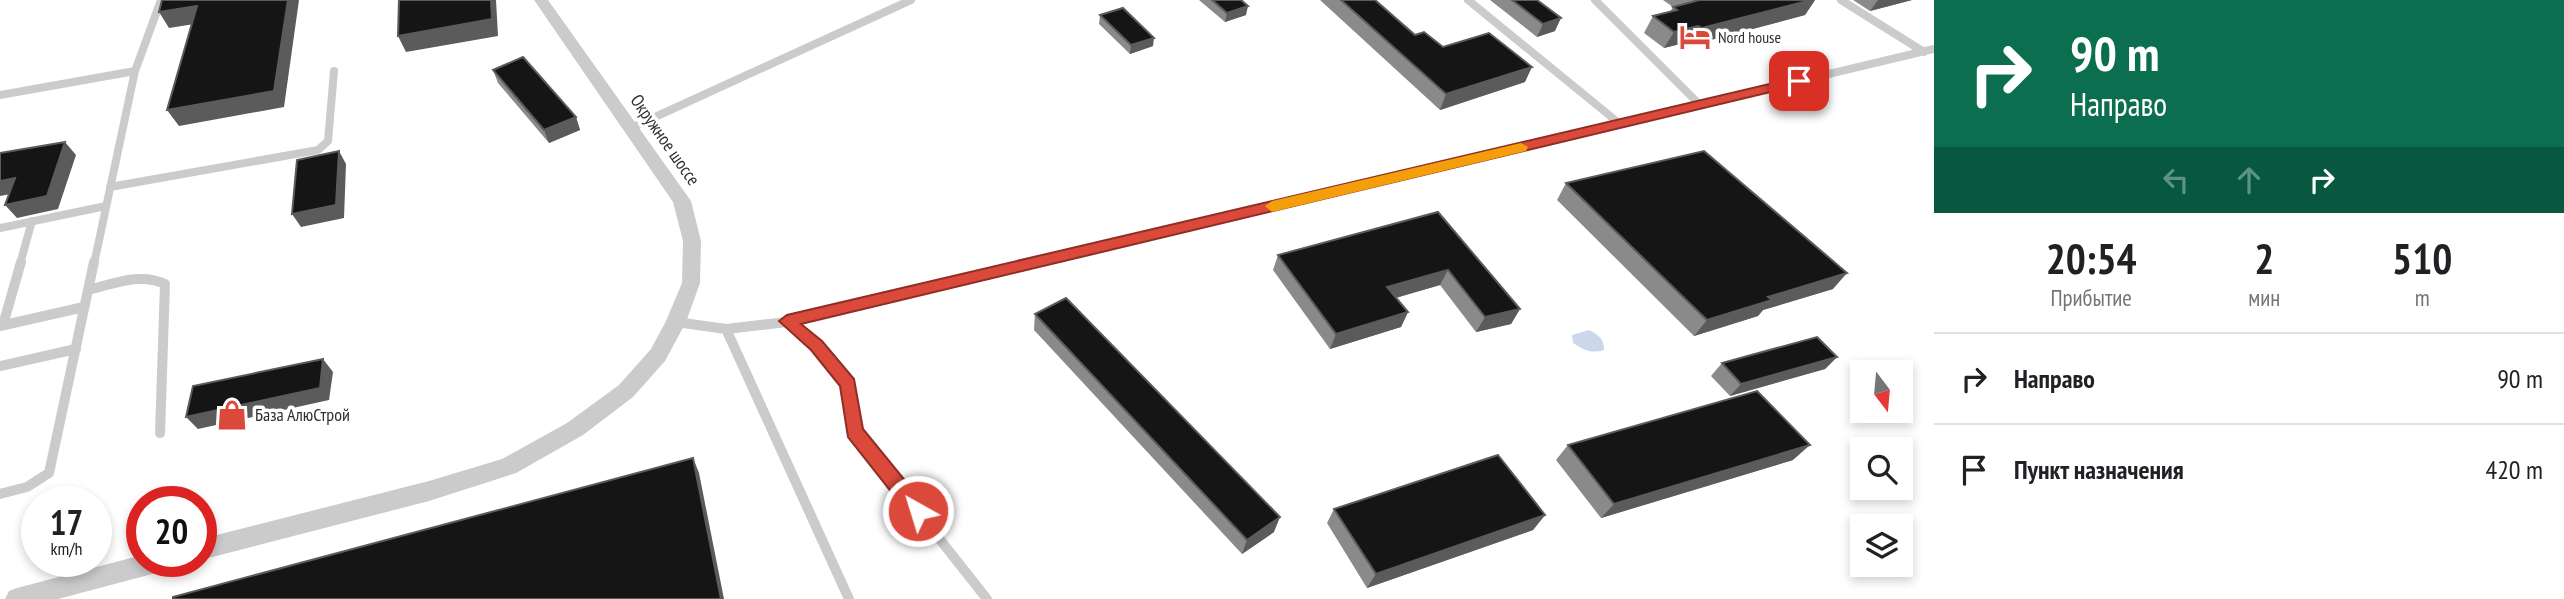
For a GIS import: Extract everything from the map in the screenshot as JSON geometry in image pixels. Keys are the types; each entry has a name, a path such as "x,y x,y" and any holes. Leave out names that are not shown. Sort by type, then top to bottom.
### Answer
{"street":[{"name":"Окружное шоссе","path":"217,546 429,491 508,466 575,429 626,391 658,355 676,322 691,283 692,241 682,201 541,0"},
{"path":"17,599 126,570"}],"lane":[{"path":"0,494 27,487 48,473 135,71 161,0"},
{"path":"631,128 911,0"},
{"path":"1468,0 1620,124"},
{"path":"1595,0 1700,105"},
{"path":"1841,0 1924,52"},
{"path":"676,322 726,329 787,321 1934,50"},
{"path":"0,95 135,71"},
{"path":"110,187 318,150 328,141 334,71"},
{"path":"0,228 106,206"},
{"path":"32,221 1,326 84,307"},
{"path":"88,290 147,278 159,279 165,284 160,433"},
{"path":"787,321 816,346 848,384 854,431 987,599"},
{"path":"726,329 849,599"},
{"path":"0,366 76,349"}],"water":[{"path":"1589,330 1600,338 1604,350 1588,351 1573,343 1572,335"}],"building":[{"path":"162,0 288,0 274,91 167,110 197,6 159,12"},
{"path":"399,0 491,0 492,19 398,36"},
{"path":"1212,0 1241,0 1248,6 1227,13"},
{"path":"1341,0 1375,0 1415,35 1424,32 1443,47 1489,33 1532,67 1446,94"},
{"path":"1512,0 1537,0 1561,18 1543,24"},
{"path":"1694,0 1811,0 1702,28 1698,26 1674,32 1653,16 1677,10 1673,7 1696,1"},
{"path":"1123,8 1154,38 1131,45 1100,15"},
{"path":"523,57 576,117 544,130 493,70"},
{"path":"65,142 47,196 5,205 15,178 0,181 0,153"},
{"path":"339,151 336,205 292,214 297,160"},
{"path":"1704,151 1847,273 1768,297 1772,300 1707,320 1566,183"},
{"path":"1438,212 1520,309 1485,317 1448,270 1387,287 1408,312 1336,334 1278,255"},
{"path":"1066,298 1280,517 1247,540 1035,314"},
{"path":"1817,337 1837,357 1741,384 1722,363"},
{"path":"323,359 320,388 186,417 193,386"},
{"path":"1757,391 1810,445 1614,504 1568,445"},
{"path":"1498,455 1545,515 1376,574 1334,509"},
{"path":"693,458 721,599 173,599 173,597"}],"slow traffic":[{"path":"1272,206 1521,147"}],"place":[{"name":"Nord house","path":"1695,37"},
{"name":"База АлюСтрой","path":"232,415"}],"route":[{"path":"918,511 854,431 848,384 816,346 787,321 1799,81"}]}
